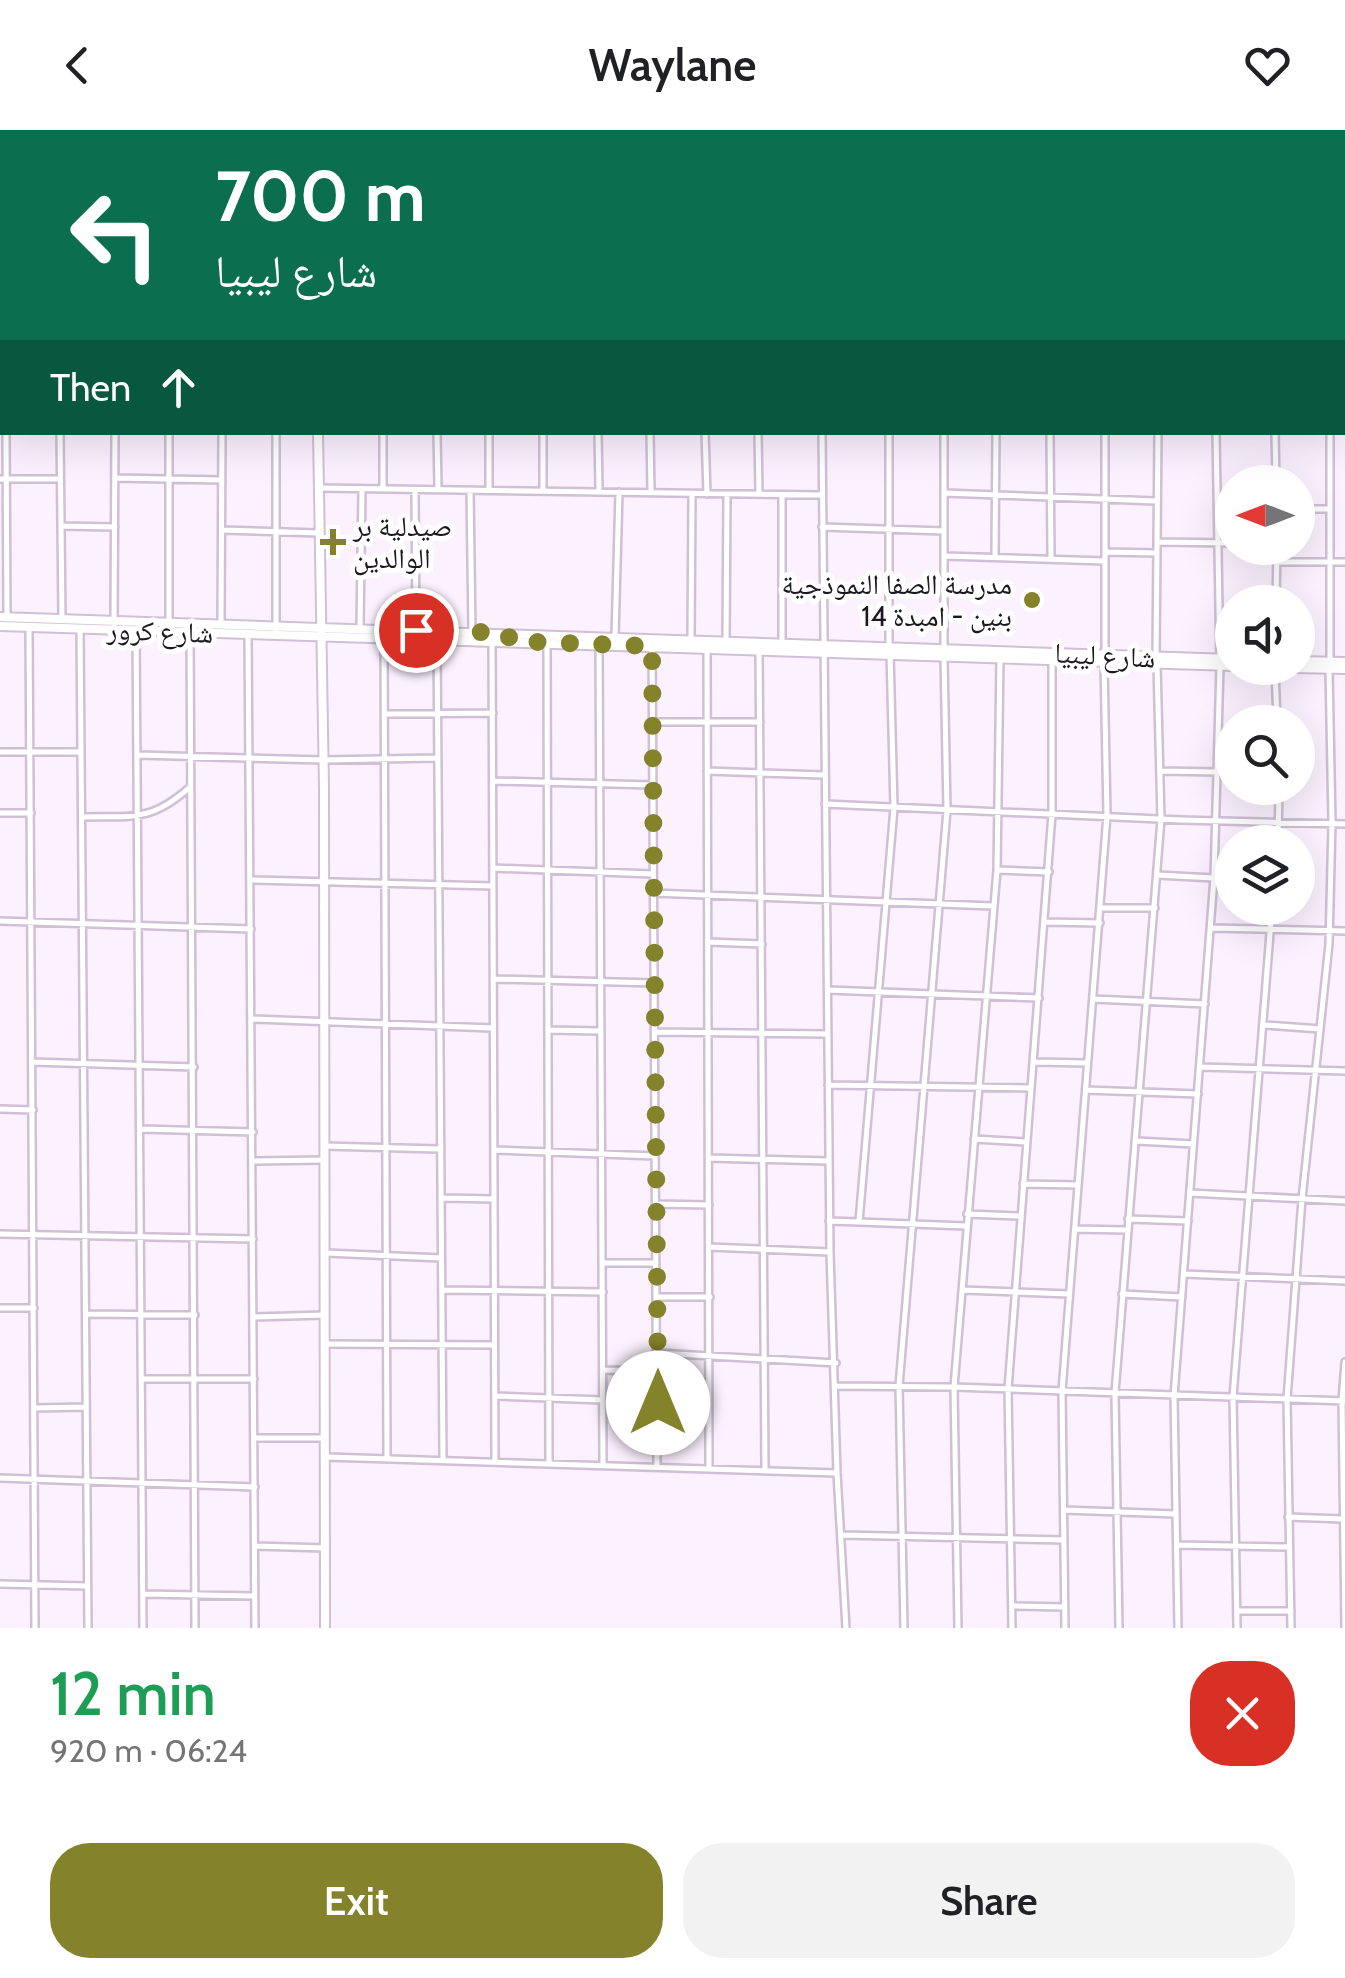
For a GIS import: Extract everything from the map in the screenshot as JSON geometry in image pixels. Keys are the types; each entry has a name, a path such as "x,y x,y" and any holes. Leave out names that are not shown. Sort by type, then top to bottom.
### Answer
{"main road":[{"path":"318,435 324,760 325,1628"},
{"name":"شارع كرور","path":"4,617 319,630"},
{"name":"شارع كرور","path":"0,626 248,633 276,629"},
{"name":"شارع ليبيا","path":"319,630 360,628 509,637 782,642 823,648"},
{"name":"شارع ليبيا","path":"319,630 384,638 509,637"},
{"name":"شارع ليبيا","path":"547,638 707,648 907,650 1215,662"},
{"name":"شارع ليبيا","path":"944,652 1000,658 1046,657"},
{"path":"1315,663 1330,665"},
{"path":"1315,666 1345,665"}],"street":[{"path":"4,617 6,435"},
{"path":"60,435 62,619"},
{"path":"114,435 114,620"},
{"path":"169,435 169,622"},
{"path":"220,623 222,435"},
{"path":"276,435 276,629"},
{"path":"383,435 383,488"},
{"path":"437,435 438,489"},
{"path":"489,435 490,489"},
{"path":"542,490 543,435"},
{"path":"598,435 598,491"},
{"path":"650,435 651,492"},
{"path":"705,435 707,494"},
{"path":"758,435 759,496"},
{"path":"822,435 829,1221 846,1628"},
{"path":"859,1222 894,808 889,435"},
{"path":"904,1628 899,1386 947,810 944,435"},
{"path":"995,556 996,435"},
{"path":"1050,435 1050,558"},
{"path":"1065,1628 1062,1391 1108,815 1105,435"},
{"path":"1119,1628 1115,1393 1161,820 1156,661 1158,435"},
{"path":"1216,435 1217,465"},
{"path":"1276,435 1276,465"},
{"path":"1291,1628 1287,1399 1329,931 1330,435"},
{"path":"115,478 222,480"},
{"path":"3,479 60,479"},
{"path":"319,488 822,495"},
{"path":"360,628 362,489"},
{"path":"470,489 472,632"},
{"path":"415,490 416,630"},
{"path":"615,637 619,492"},
{"path":"944,493 1156,501"},
{"path":"691,640 692,494"},
{"path":"726,642 727,494"},
{"path":"782,495 782,642"},
{"path":"1315,509 1329,509"},
{"path":"61,526 114,526"},
{"path":"822,527 944,532"},
{"path":"222,530 319,533"},
{"path":"1157,542 1215,543"},
{"path":"1105,552 1158,553"},
{"path":"945,556 1105,561"},
{"path":"1315,562 1345,562"},
{"path":"29,627 35,1628"},
{"path":"80,628 88,1628"},
{"path":"136,630 143,1628"},
{"path":"190,632 195,1628"},
{"path":"248,633 255,1628"},
{"path":"384,638 387,1458"},
{"path":"547,638 549,1464"},
{"path":"437,639 443,1461"},
{"path":"492,640 495,1462"},
{"path":"600,644 602,1465"},
{"path":"652,646 657,1467"},
{"path":"707,648 710,1469"},
{"path":"759,649 765,1470"},
{"path":"1012,1628 1008,1388 1052,814 1046,657"},
{"path":"958,1628 954,1387 1000,812 1000,658"},
{"path":"384,714 493,713"},
{"path":"653,722 760,722"},
{"path":"0,752 82,752"},
{"path":"138,756 436,758"},
{"path":"707,770 824,775"},
{"path":"1162,771 1215,772"},
{"path":"494,781 653,785"},
{"path":"83,817 138,816 164,807 190,788"},
{"path":"825,804 1161,820 1345,824"},
{"path":"1178,1628 1174,1396 1206,1004 1217,805"},
{"path":"1280,805 1280,825"},
{"path":"0,813 31,813"},
{"path":"493,868 653,874"},
{"path":"996,870 1048,872"},
{"path":"1157,875 1214,878"},
{"path":"252,880 492,886"},
{"path":"653,893 993,906"},
{"path":"1101,908 1155,908"},
{"path":"0,921 251,929"},
{"path":"1045,922 1100,923"},
{"path":"1237,1628 1232,1397 1270,925"},
{"path":"1211,928 1345,931"},
{"path":"708,942 762,944"},
{"path":"493,979 656,983"},
{"path":"828,990 1038,998"},
{"path":"1093,999 1206,1004"},
{"path":"252,1020 492,1028"},
{"path":"1264,1026 1320,1029"},
{"path":"547,1030 600,1030"},
{"path":"656,1032 828,1034"},
{"path":"32,1062 194,1067"},
{"path":"1034,1062 1087,1063"},
{"path":"1200,1066 1345,1071"},
{"path":"828,1085 1031,1088"},
{"path":"1085,1090 1198,1094"},
{"path":"0,1109 33,1110"},
{"path":"140,1129 253,1132"},
{"path":"974,1139 1026,1142"},
{"path":"1138,1141 1194,1144"},
{"path":"324,1146 440,1149"},
{"path":"493,1150 656,1156"},
{"path":"709,1158 828,1160"},
{"path":"253,1160 324,1160"},
{"path":"1023,1184 1078,1185"},
{"path":"1190,1193 1345,1200"},
{"path":"441,1198 494,1198"},
{"path":"656,1204 709,1205"},
{"path":"968,1214 1021,1216"},
{"path":"1128,1218 1188,1221"},
{"path":"829,1221 966,1226"},
{"path":"1075,1228 1127,1230"},
{"path":"0,1234 253,1239"},
{"path":"709,1248 830,1252"},
{"path":"326,1253 441,1258"},
{"path":"602,1263 656,1263"},
{"path":"1185,1274 1345,1281"},
{"path":"442,1290 602,1292"},
{"path":"962,1290 1069,1294"},
{"path":"1122,1294 1182,1297"},
{"path":"656,1297 710,1297"},
{"path":"0,1308 34,1308"},
{"path":"86,1314 195,1315"},
{"path":"252,1317 326,1315"},
{"path":"326,1344 494,1346"},
{"path":"657,1353 836,1363"},
{"path":"1345,1362 1345,1628"},
{"path":"604,1370 658,1371"},
{"path":"143,1379 254,1380"},
{"path":"836,1386 1008,1388 1344,1401"},
{"path":"496,1396 602,1400"},
{"path":"34,1408 86,1407"},
{"path":"255,1438 326,1438"},
{"path":"326,1457 837,1474"},
{"path":"0,1478 255,1487"},
{"path":"1064,1510 1176,1514"},
{"path":"1288,1517 1344,1519"},
{"path":"841,1535 1064,1540"},
{"path":"1176,1544 1288,1547"},
{"path":"255,1546 326,1548"},
{"path":"0,1584 88,1586"},
{"path":"143,1594 254,1596"},
{"path":"1012,1606 1065,1607"},
{"path":"1237,1611 1290,1612"}],"place":[{"name":"صيدلية بر الوالدين","path":"333,542"},
{"name":"مدرسة الصفا النموذجية بنين - امبدة 14","path":"1032,600"}],"route":[{"path":"416,630 509,633 509,641 652,646 658,1403"}]}
